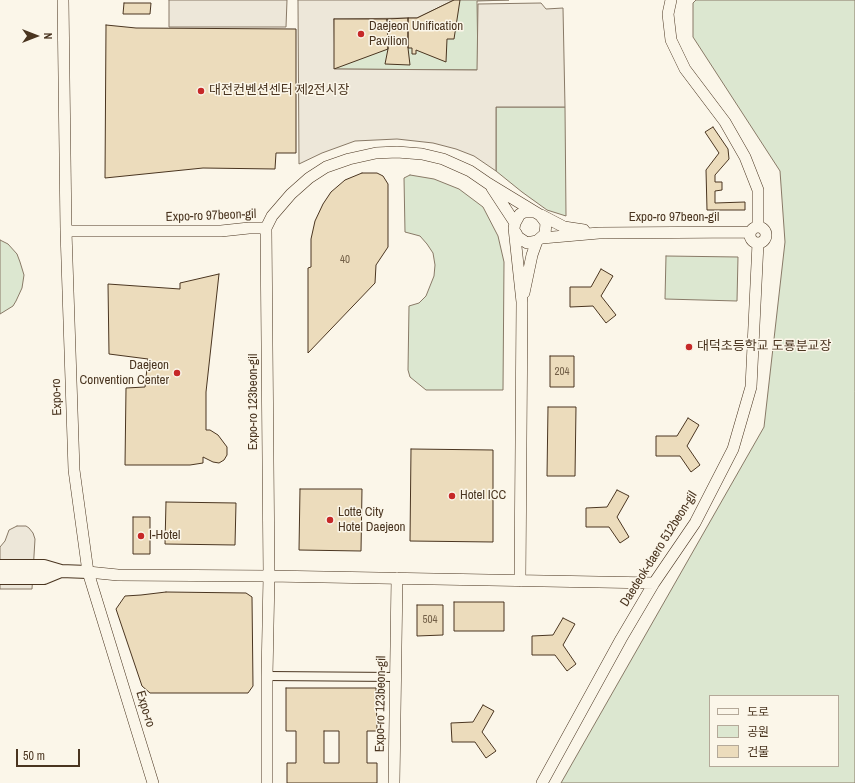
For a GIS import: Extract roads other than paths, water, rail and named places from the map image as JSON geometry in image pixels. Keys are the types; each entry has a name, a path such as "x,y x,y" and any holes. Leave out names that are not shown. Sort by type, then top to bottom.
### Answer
{"main road":[{"path":"0,566 44,566 61,571 88,572"},
{"path":"0,578 44,578 61,571"}],"street":[{"name":"Expo-ro","path":"63,0 66,231 74,470 88,572 153,783"},
{"path":"671,0 668,14 671,40 685,69 725,122 745,158 758,190 754,229"},
{"name":"Expo-ro 97beon-gil","path":"66,231 221,231 266,228 272,216 291,194 309,178 326,167 349,159 376,153 397,152 422,154 443,159 470,171 489,184 564,227 599,233 754,229"},
{"path":"489,184 515,228 518,237 527,243 539,240 599,233"},
{"path":"520,580 522,302 515,228 517,218 525,212 538,213 546,223 546,229 532,255 522,302"},
{"name":"Expo-ro 123beon-gil","path":"266,228 269,576 267,783"},
{"name":"Daedeok-daero 512beon-gil","path":"542,783 621,639 654,583 695,523 733,449 751,387 758,243 751,240 754,229"},
{"path":"88,572 118,575 269,576 654,583"},
{"name":"Expo-ro 123beon-gil","path":"394,783 397,578"},
{"path":"267,676 396,677"}],"place":[{"name":"Daejeon Unification Pavilion","path":"361,34"},
{"name":"대전컨벤션센터 제2전시장","path":"201,91"},
{"name":"대덕초등학교 도룡분교장","path":"689,347"},
{"name":"Daejeon Convention Center","path":"177,373"},
{"name":"Hotel ICC","path":"452,496"},
{"name":"Lotte City Hotel Daejeon","path":"330,520"},
{"name":"I-Hotel","path":"141,536"}]}
